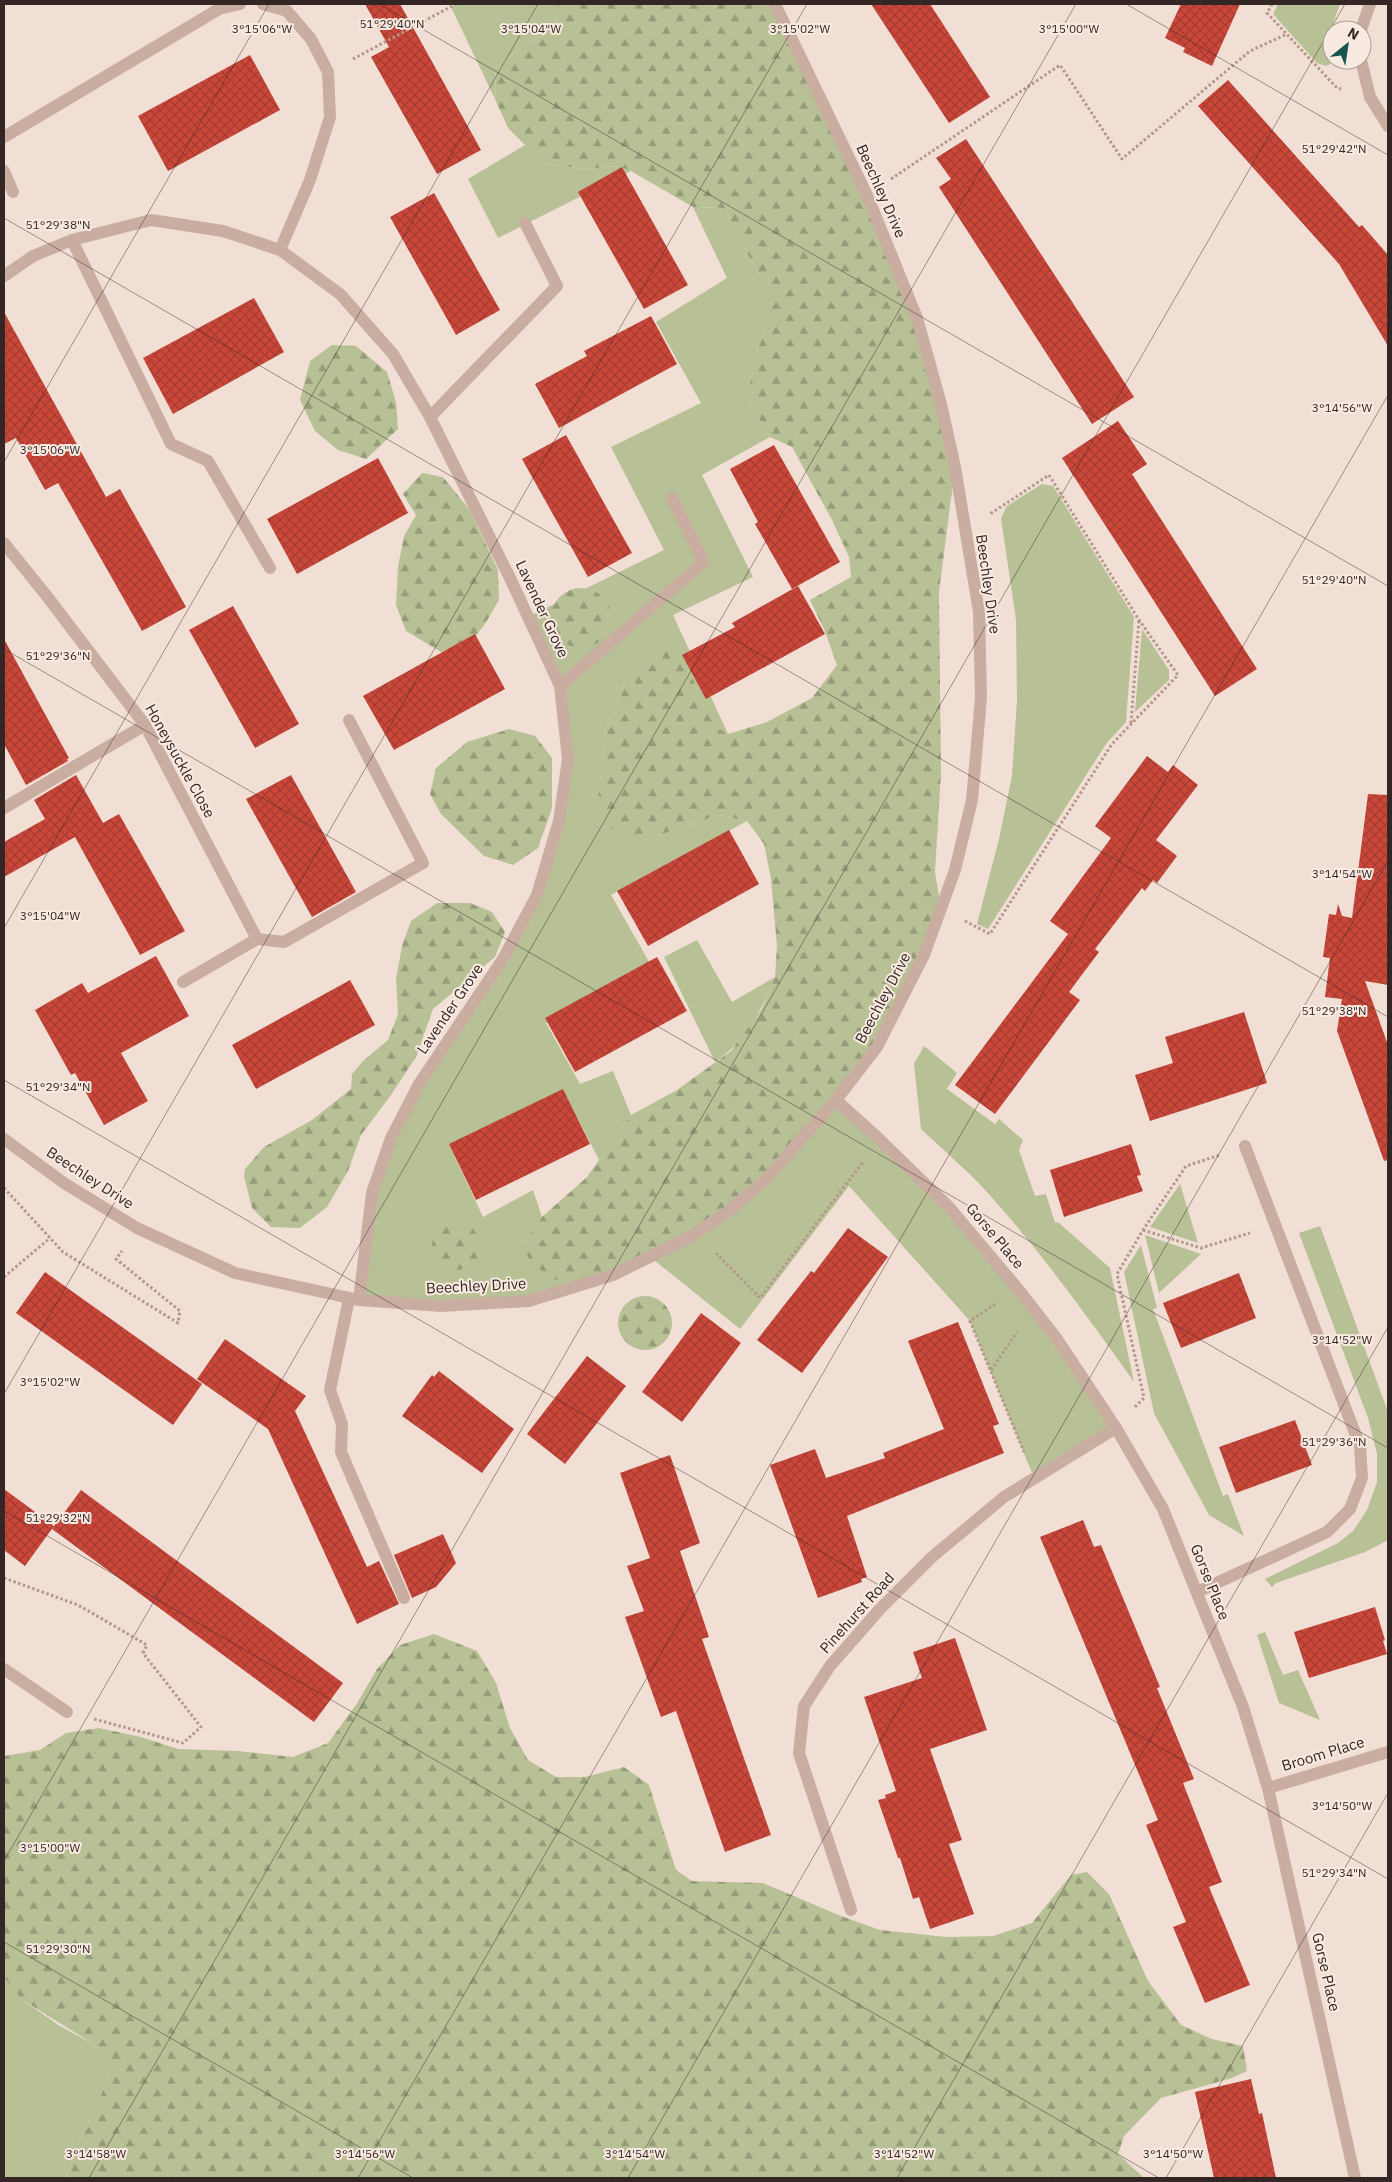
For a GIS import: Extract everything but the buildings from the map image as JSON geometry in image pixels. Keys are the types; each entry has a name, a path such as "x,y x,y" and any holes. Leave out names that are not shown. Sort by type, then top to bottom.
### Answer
{"street":[{"path":"4,137 219,9 240,4"},
{"path":"263,4 287,11 311,39 328,72 330,117 310,180 280,250"},
{"name":"Beechley Drive","path":"4,1139 64,1183 137,1228 235,1273 354,1299 442,1306 529,1301 613,1275 696,1233 729,1211 765,1180 836,1100 877,1047 924,955 955,870 972,800 981,698 979,612 964,531 955,467 941,404 917,318 868,195 776,4"},
{"path":"1364,20 1370,4"},
{"path":"1363,70 1370,97 1388,126"},
{"path":"4,172 12,192"},
{"name":"Lavender Grove","path":"4,276 32,256 72,240 151,220 223,231 280,250 346,300 393,354 430,417 510,578 560,686 568,759 559,821 537,895 503,959 419,1084 391,1138 372,1193 354,1299 330,1390 342,1424 341,1452 404,1598"},
{"path":"430,417 557,286 525,223"},
{"path":"72,240 171,444 208,462 270,568"},
{"path":"560,686 704,562 672,498"},
{"name":"Honeysuckle Close","path":"4,543 46,595 145,726 256,940"},
{"path":"183,982 256,940 284,942 423,863 349,720"},
{"path":"4,808 145,726"},
{"name":"Gorse Place","path":"836,1100 880,1139 949,1207 1018,1289 1057,1339 1116,1428 1163,1509 1243,1707 1268,1788 1355,2178"},
{"path":"1196,1592 1327,1532 1350,1509 1362,1478 1360,1446 1245,1146"},
{"name":"Pinehurst Road","path":"851,1910 799,1753 804,1706 830,1666 893,1596 932,1557 1004,1497 1116,1428"},
{"path":"4,1669 67,1712"},
{"name":"Broom Place","path":"1268,1788 1388,1752"}],"path":[{"path":"328,72 456,4"},
{"path":"1272,4 1267,13 1337,88 1370,97"},
{"path":"868,195 1060,66 1122,159 1250,51 1287,34"},
{"path":"941,909 990,934 1112,744 1178,676 1139,620 1049,475 964,531"},
{"path":"1131,724 1139,620"},
{"path":"696,1233 760,1298 880,1139"},
{"path":"1116,1428 1144,1398 1117,1274 1143,1230 1186,1166 1245,1146"},
{"path":"4,1188 63,1252 178,1323 180,1311 116,1259 137,1228"},
{"path":"1143,1230 1201,1248 1275,1225"},
{"path":"4,1277 50,1238"},
{"path":"1018,1289 970,1320 1034,1478"},
{"path":"991,1370 1033,1309"},
{"path":"4,1578 78,1606 147,1645 143,1653 201,1727 183,1743 67,1712"}],"green space":[{"path":"457,4 557,4 561,10 549,33 527,42 496,68 495,99 451,7"},
{"path":"557,4 775,4 917,318 955,467 939,592 941,773 935,872 941,909 877,1047 729,1211 585,1284 553,1279 530,1262 523,1244 542,1217 587,1177 631,1115 677,1090 731,1051 761,1010 775,977 777,946 771,879 764,844 747,821 718,815 651,838 624,837 603,822 598,797 606,731 627,678 653,656 671,649 688,662 699,698 715,726 728,734 767,722 812,698 837,665 824,629 810,600 851,577 849,557 832,520 792,447 770,437 749,401 751,368 767,323 767,287 744,248 724,208 693,207 631,171 618,166 584,169 544,164 508,128 495,99 496,68 527,42 549,33 561,10"},
{"path":"1278,4 1340,4 1334,20 1322,20 1322,65 1317,63 1273,14"},
{"path":"525,145 544,164 584,169 618,166 631,171 498,238 468,179"},
{"path":"693,207 724,208 744,248 767,287 767,323 751,368 749,401 770,437 702,475 753,577 673,615 728,734 715,726 699,698 688,662 627,678 606,731 598,797 651,838 718,815 747,821 611,895 656,974 546,1023 580,1084 613,1071 631,1115 599,1160 567,1098 454,1155 483,1217 533,1190 542,1217 523,1244 585,1284 529,1301 359,1300 372,1193 391,1138 537,895 568,759 560,686 528,617 664,550 611,447 701,403 656,322 727,278"},
{"path":"332,345 356,346 387,372 396,402 398,429 366,459 338,450 315,431 300,400 310,361"},
{"path":"422,473 443,477 469,509 498,570 499,600 485,624 469,644 441,652 406,631 396,605 398,567 404,536 416,515 403,494"},
{"path":"1042,484 1053,486 1134,617 1126,722 1106,744 988,929 977,924 999,839 1012,776 1017,700 1016,620 1001,518 1007,506"},
{"path":"581,588 598,593 606,601 611,618 606,635 598,643 581,648 564,643 556,635 551,618 556,601 564,593"},
{"path":"1142,629 1169,670 1169,680 1135,712"},
{"path":"509,729 535,736 552,758 552,808 538,848 513,865 484,856 441,814 430,794 436,768 467,742"},
{"path":"437,903 470,903 492,912 505,932 495,957 433,1009 416,1057 361,1135 348,1171 327,1207 300,1228 271,1227 252,1208 244,1176 245,1169 264,1147 312,1120 351,1089 352,1074 363,1061 388,1040 398,1014 396,979 402,946 411,921"},
{"path":"697,940 732,1002 775,977 764,1002 744,1035 726,1054 715,1062 664,957"},
{"path":"924,1046 957,1073 947,1089 995,1124 999,1119 1023,1140 1019,1150 1035,1196 1046,1194 1055,1223 1058,1222 1110,1268 1134,1382 1064,1285 1007,1215 971,1176 921,1129 914,1064"},
{"path":"836,1100 1001,1267 1116,1428 1034,1478 970,1321 849,1186 740,1329 649,1256"},
{"path":"1180,1184 1198,1243 1150,1227"},
{"path":"451,1222 461,1222 470,1226 476,1232 480,1246 476,1260 470,1266 461,1270 451,1270 442,1266 436,1260 432,1251 432,1241 436,1232 442,1226"},
{"path":"1320,1226 1388,1412 1388,1540 1365,1552 1276,1583 1272,1587 1265,1579 1338,1543 1353,1531 1367,1510 1377,1482 1377,1454 1368,1418 1299,1233"},
{"path":"1145,1235 1201,1254 1159,1293"},
{"path":"1141,1245 1157,1308 1153,1309 1223,1496 1228,1494 1244,1536 1209,1515 1154,1413 1124,1272"},
{"path":"645,1296 655,1298 664,1304 670,1313 672,1323 670,1333 664,1342 655,1348 645,1350 635,1348 626,1342 620,1333 618,1323 620,1313 626,1304 635,1298"},
{"path":"1265,1632 1283,1675 1298,1670 1320,1720 1279,1703 1257,1635"},
{"path":"434,1634 477,1651 496,1683 510,1728 528,1760 556,1777 585,1777 624,1767 649,1785 676,1870 692,1881 763,1883 841,1916 880,1930 947,1937 993,1936 1032,1923 1071,1875 1087,1872 1109,1894 1148,1981 1181,2025 1212,2039 1243,2046 1247,2071 1232,2078 1161,2098 1124,2136 1118,2154 1144,2178 66,2178 109,2072 95,2045 21,1999 4,1977 4,1756 40,1750 66,1733 99,1728 141,1737 178,1749 238,1751 293,1757 328,1743 356,1705 377,1669 400,1645"},
{"path":"4,1977 21,1999 60,2026 95,2045 109,2072 66,2178 4,2178"}]}
